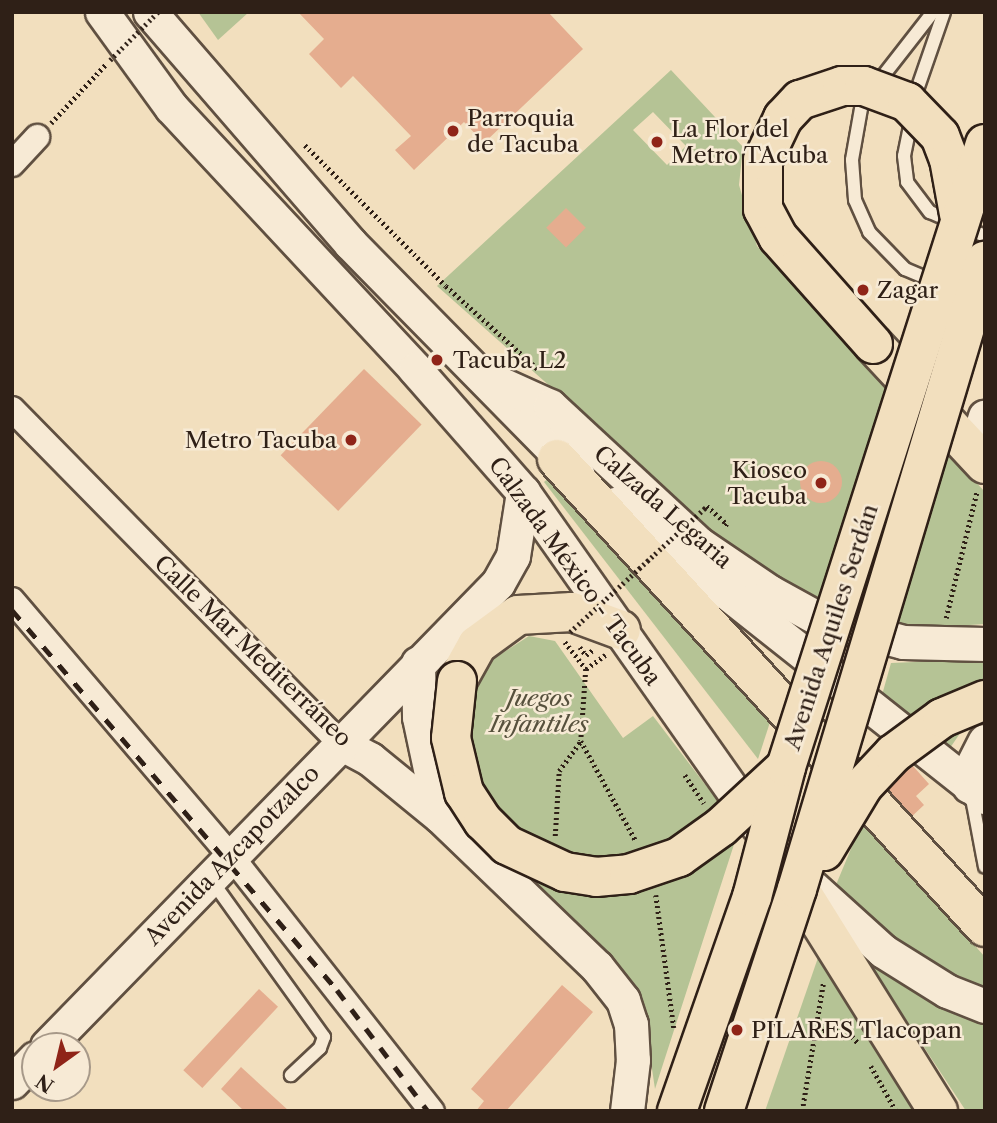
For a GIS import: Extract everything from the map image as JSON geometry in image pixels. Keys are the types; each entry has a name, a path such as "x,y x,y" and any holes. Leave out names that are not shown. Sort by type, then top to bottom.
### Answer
{"highway":[{"path":"972,230 940,136 907,102 864,86 842,86 800,100 783,118 763,160 763,209 778,237 873,344 982,449"},
{"name":"Avenida Aquiles Serdán","path":"677,1111 752,897 786,766 972,230 985,144"},
{"name":"Avenida Aquiles Serdán","path":"724,1111 786,924 985,261"},
{"path":"557,459 985,927"},
{"path":"621,630 572,612 518,615 477,645 457,681 451,738 464,792 483,821 507,845 535,862 565,872 596,877 629,874 679,857 713,834 786,766"},
{"path":"786,924 839,823 880,766 925,729 985,700"},
{"path":"778,855 922,1107"},
{"path":"731,1111 740,1067"}],"main road":[{"name":"Calzada México - Tacuba","path":"102,12 172,107 415,369 523,492 778,855 883,951 947,991 985,1006"},
{"name":"Calzada México - Tacuba","path":"150,12 276,163 557,459 977,792"},
{"name":"Calzada Legaria","path":"473,372 549,391 699,544 769,592 821,620 903,642 985,644"},
{"name":"Avenida Azcapotzalco","path":"61,1032 507,570 517,540 523,492"},
{"path":"418,663 419,718 440,816"},
{"path":"977,792 972,766 985,741"},
{"name":"Calle Mar Mediterráneo","path":"340,743 370,759 440,816 597,967 623,1000 631,1024 633,1060 627,1111"}],"street":[{"path":"12,164 37,137"},
{"name":"Calle Mar Mediterráneo","path":"17,423 340,743"},
{"path":"12,600 221,867 432,1111"}],"lane":[{"path":"933,12 862,103 853,173 855,200 869,232 905,269 959,292 985,299"},
{"path":"944,12 918,87 904,156 906,182 930,212 972,230"},
{"path":"977,792 985,867"},
{"path":"221,867 324,1037 320,1048 291,1075"}],"path":[{"path":"37,137 158,12"},
{"path":"302,141 549,391"},
{"path":"946,619 982,449"},
{"path":"570,632 707,506 727,524 721,531 691,504"},
{"path":"555,845 559,771 581,741"},
{"path":"814,1038 825,1029 845,1028 862,1048"},
{"path":"868,1059 922,1107"}],"green space":[{"path":"198,12 249,12 218,40"},
{"path":"671,70 743,147 739,185 757,246 985,492 985,624 925,628 862,617 772,576 731,547 437,286","holes":["653,112 686,146 667,165 633,130"]},
{"path":"551,476 774,710 758,759 544,482"},
{"name":"Juegos Infantiles","path":"529,636 555,641 623,738 653,716 739,829 655,1089 646,1029 606,956 520,867 487,810 462,732 484,654 493,659"},
{"path":"985,659 985,713 963,729 950,748 882,695 891,663"},
{"path":"863,820 985,957 985,988 908,952 833,892"},
{"path":"856,944 985,1018 985,1111 966,1111"},
{"path":"821,949 927,1111 765,1111"}],"building":[{"path":"298,12 548,12 583,49 484,143 464,122 414,170 395,150 411,136 353,76 341,88 309,54 324,39"},
{"path":"566,208 586,228 566,248 546,228"},
{"name":"Metro Tacuba","path":"364,369 422,425 338,511 281,455"},
{"name":"Kiosco Tacuba","path":"821,461 836,467 842,482 836,497 821,503 806,497 800,482 806,467"},
{"path":"904,756 929,784 916,796 924,805 909,819 875,781"},
{"path":"562,985 593,1012 506,1111 476,1111 484,1101 471,1089"},
{"path":"259,989 278,1007 202,1088 183,1070"},
{"path":"241,1067 289,1111 244,1111 221,1089"}],"railway":[{"path":"12,610 337,990 428,1111"}],"place":[{"name":"Parroquia de Tacuba","path":"453,131"},
{"name":"La Flor del Metro TAcuba","path":"657,142"},
{"name":"Zagar","path":"863,290"},
{"name":"Tacuba L2","path":"437,360"},
{"name":"Metro Tacuba","path":"351,440"},
{"name":"Kiosco Tacuba","path":"821,483"},
{"name":"PILARES Tlacopan","path":"737,1030"}]}
